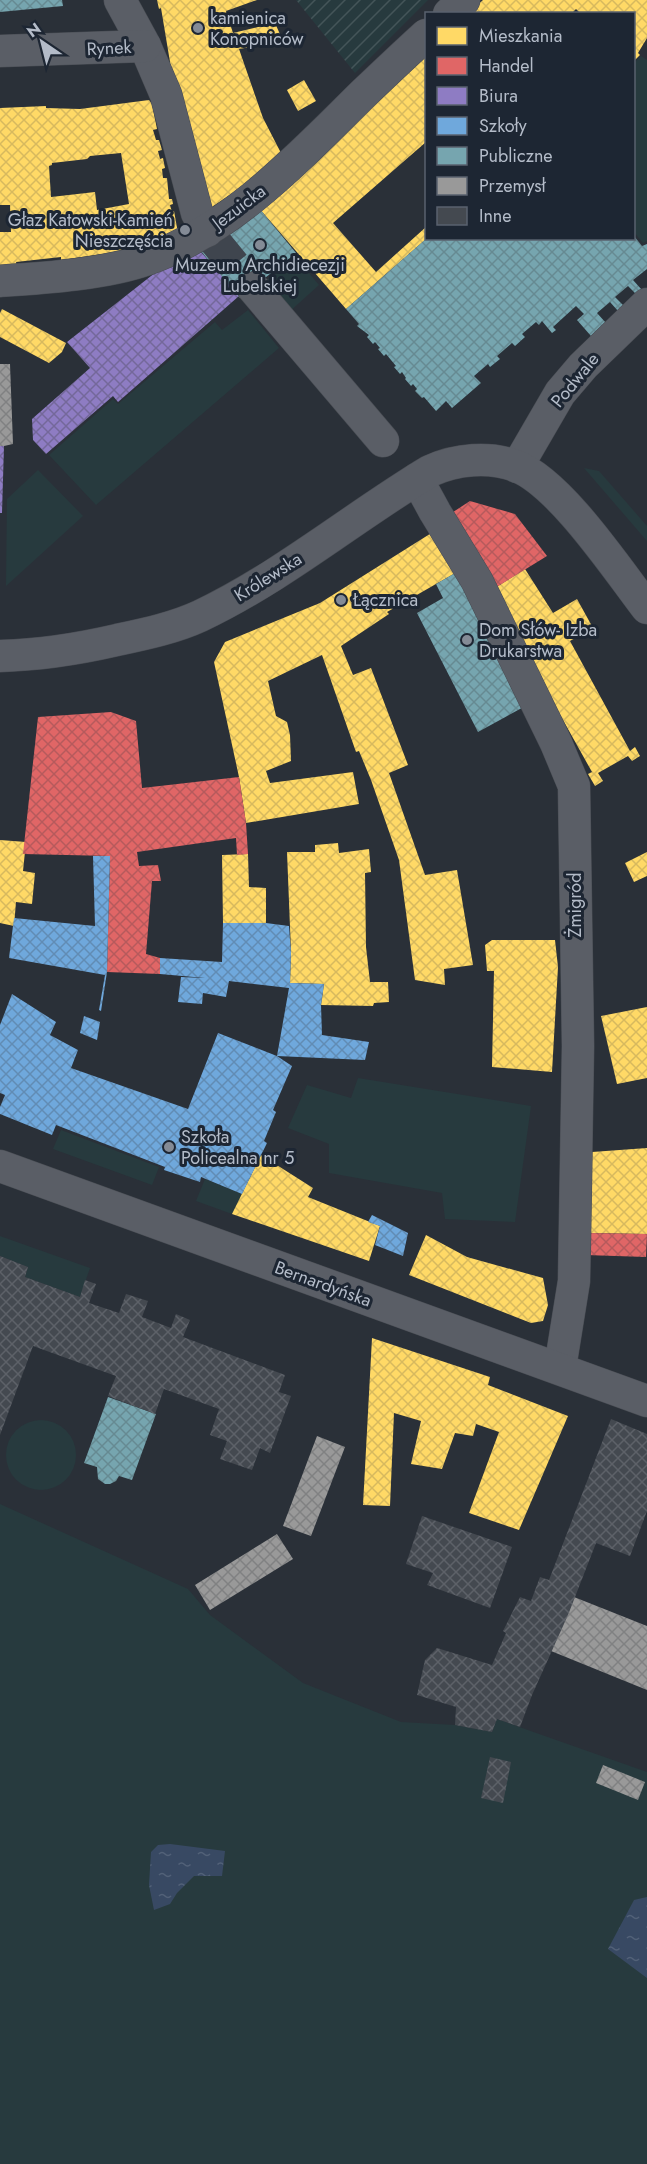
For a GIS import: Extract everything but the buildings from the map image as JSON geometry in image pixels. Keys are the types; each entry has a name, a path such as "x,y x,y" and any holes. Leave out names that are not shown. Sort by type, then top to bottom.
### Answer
{"street":[{"name":"Rynek","path":"120,0 145,46 166,95 197,213 207,231"},
{"path":"451,12 464,0"},
{"name":"Jezuicka","path":"0,281 88,272 146,260 207,231 279,176 425,36"},
{"name":"Rynek","path":"0,51 145,46"},
{"path":"253,288 383,441"},
{"name":"Podwale","path":"517,467 561,393 583,366 647,304"},
{"name":"Królewska","path":"0,656 27,656 86,647 154,632 198,617 264,581 417,479 442,465 455,462 501,461 517,467"},
{"path":"517,467 538,480 564,503 647,608"},
{"name":"Żmigród","path":"417,479 477,581 556,743 574,786 578,1046 574,1281 560,1368"},
{"name":"Bernardyńska","path":"0,1166 647,1401"}],"green space":[{"path":"296,0 428,0 355,73"},
{"path":"641,56 647,60 647,241 643,243 635,233 635,62"},
{"path":"296,258 319,285 288,313 263,283"},
{"path":"248,310 279,348 96,505 49,455 113,399 118,404 215,322 222,330"},
{"path":"584,468 599,471 647,526 647,541"},
{"path":"38,470 83,516 6,586 7,499"},
{"path":"358,1078 531,1106 515,1222 445,1219 442,1193 329,1173 329,1144 288,1128 307,1085 351,1098"},
{"path":"61,1130 159,1167 152,1185 53,1149"},
{"path":"205,1179 242,1194 232,1214 196,1201"},
{"path":"0,1236 90,1268 80,1297 25,1277 28,1267 0,1256"},
{"path":"41,1420 54,1423 66,1430 73,1442 76,1455 73,1468 66,1480 54,1487 41,1490 28,1487 16,1480 9,1468 6,1455 9,1442 16,1430 28,1423"},
{"path":"0,1504 188,1589 210,1615 303,1683 401,1722 455,1725 492,1732 497,1719 647,1772 647,2164 0,2164"}],"water":[{"path":"170,1844 225,1851 222,1876 194,1876 177,1893 170,1904 154,1910 149,1885 151,1852 158,1845"},
{"path":"647,1897 647,1978 608,1949 634,1900"}],"tunnel":[{"path":"214,240 253,288"}],"place":[{"name":"kamienica Konopniców","path":"198,28"},
{"name":"Głaz Katowski-Kamień Nieszczęścia","path":"185,230"},
{"name":"Muzeum Archidiecezji Lubelskiej","path":"260,245"},
{"name":"Łącznica","path":"341,600"},
{"name":"Dom Słów- Izba Drukarstwa","path":"467,640"},
{"name":"Szkoła Policealna nr 5","path":"169,1147"}]}
